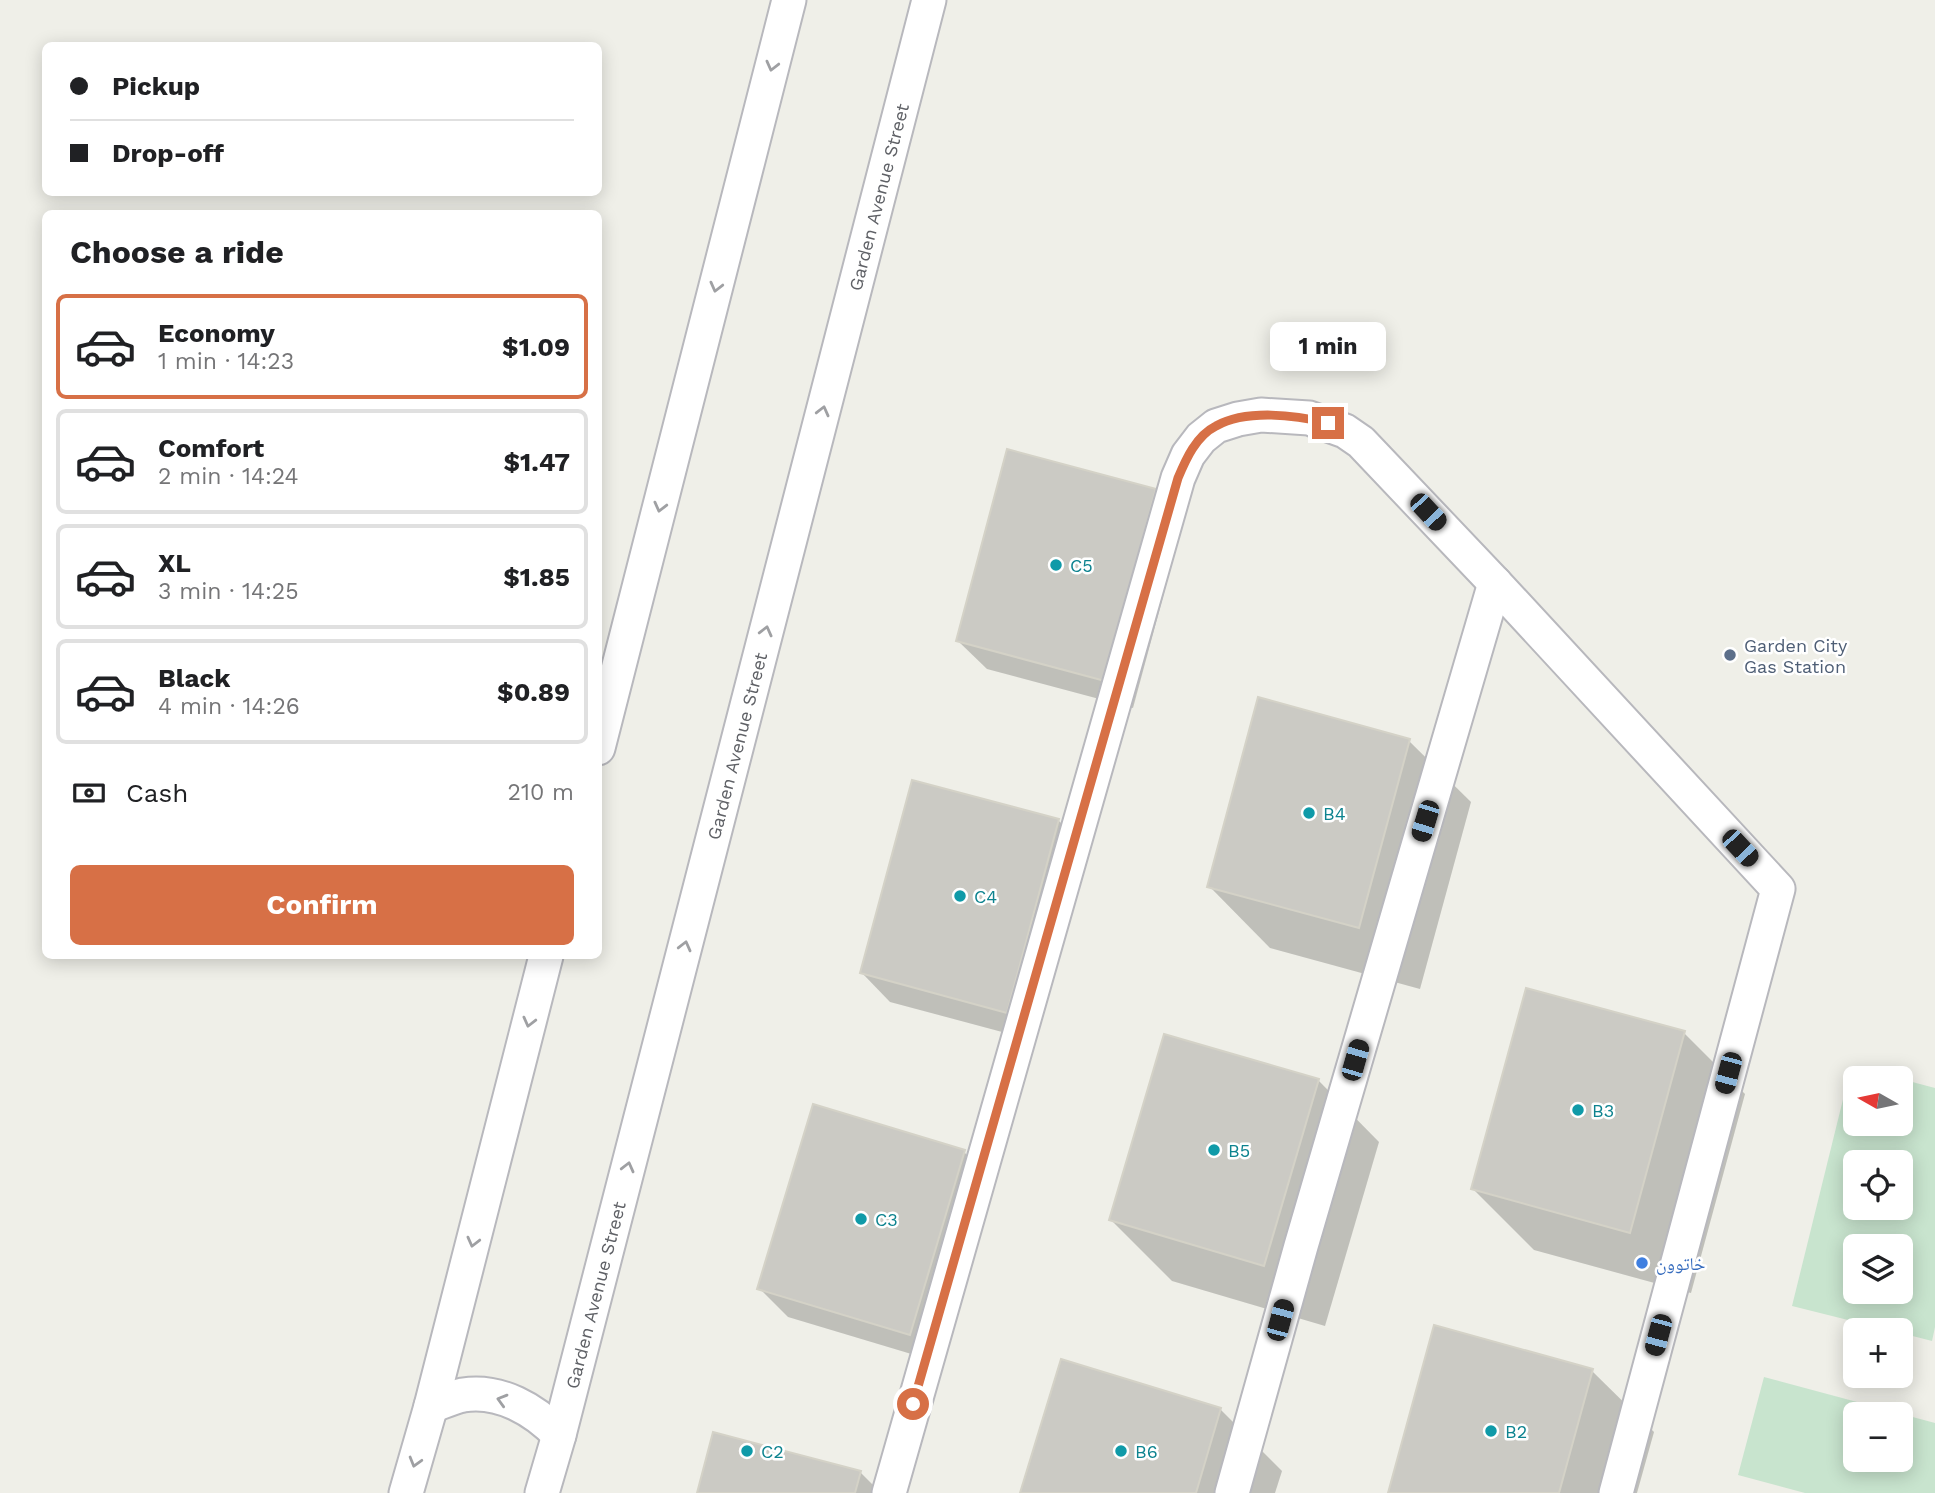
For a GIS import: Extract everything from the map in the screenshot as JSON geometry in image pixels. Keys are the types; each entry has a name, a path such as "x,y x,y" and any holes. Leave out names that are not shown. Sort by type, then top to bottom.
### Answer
{"street":[{"path":"602,732 789,0"},
{"name":"Garden Avenue Street","path":"542,1493 929,0"},
{"path":"889,1493 1178,478 1188,456 1201,438 1216,426 1261,415 1328,423 1361,442 1778,889 1616,1493"},
{"path":"1232,1493 1301,1246 1495,583"},
{"path":"406,1493 431,1406 545,959"},
{"path":"431,1406 464,1395 486,1395 526,1408 544,1420 559,1435"}],"green space":[{"path":"1913,1082 1935,1088 1935,1327 1932,1341 1913,1336 1913,1318 1843,1319 1792,1306 1843,1099 1843,1136 1913,1136"},
{"path":"1764,1377 1857,1402 1843,1402 1843,1472 1913,1472 1913,1417 1935,1423 1935,1493 1805,1493 1738,1475"}],"building":[{"name":"C5","path":"1007,449 1156,489 1105,681 956,641"},
{"name":"B4","path":"1258,697 1410,739 1359,928 1207,887"},
{"name":"C4","path":"912,780 1059,819 1007,1013 860,973"},
{"name":"B3","path":"1526,988 1685,1031 1630,1233 1471,1189"},
{"name":"B5","path":"1164,1034 1319,1079 1264,1266 1109,1220"},
{"name":"C3","path":"813,1104 965,1150 910,1335 757,1289"},
{"name":"B2","path":"1434,1325 1593,1369 1559,1493 1388,1493"},
{"name":"B6","path":"1061,1359 1221,1408 1196,1493 1020,1493"},
{"name":"C2","path":"713,1432 861,1471 855,1493 697,1493"}],"place":[{"name":"C5","path":"1056,565"},
{"name":"Garden City Gas Station","path":"1730,655"},
{"name":"B4","path":"1309,813"},
{"name":"C4","path":"960,896"},
{"name":"B3","path":"1578,1110"},
{"name":"B5","path":"1214,1150"},
{"name":"C3","path":"861,1219"},
{"name":"خاتوون","path":"1642,1263"},
{"name":"B2","path":"1491,1431"},
{"name":"C2","path":"747,1451"},
{"name":"B6","path":"1121,1451"}],"route":[{"path":"913,1404 1178,478 1188,456 1201,438 1216,426 1261,415 1309,418 1328,423"}]}
